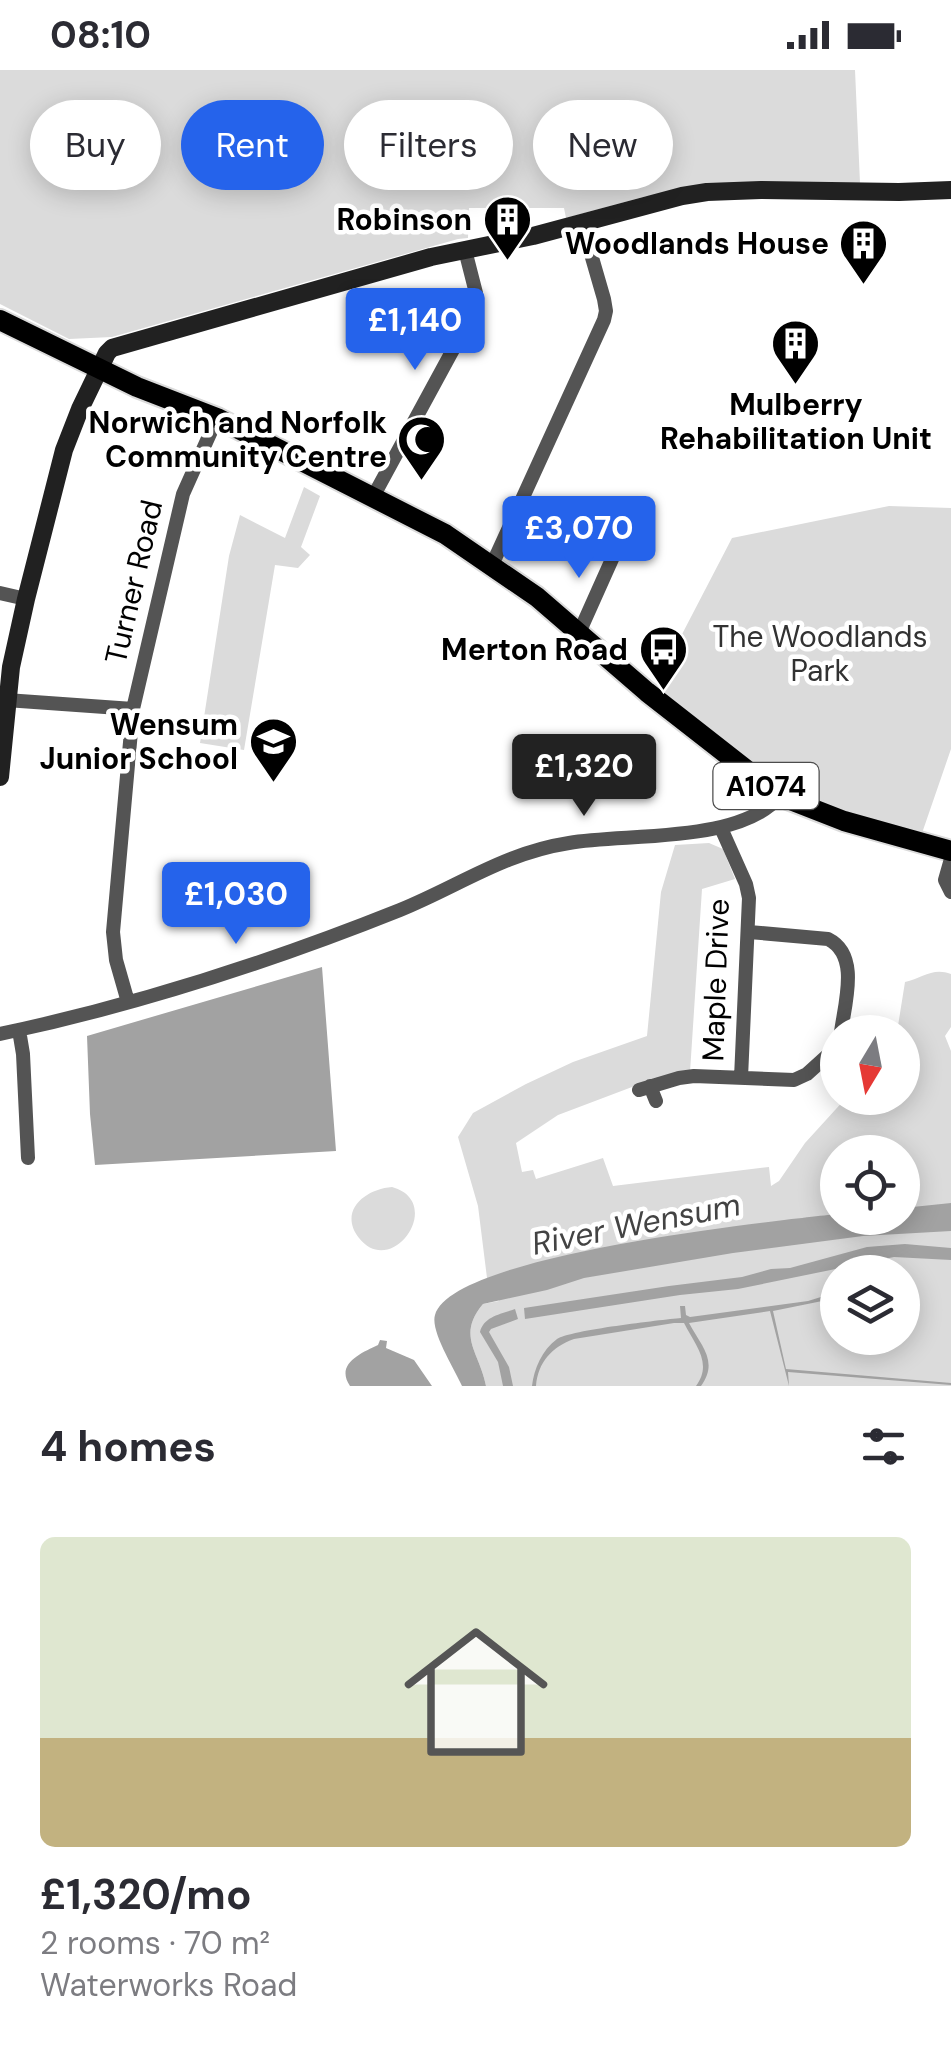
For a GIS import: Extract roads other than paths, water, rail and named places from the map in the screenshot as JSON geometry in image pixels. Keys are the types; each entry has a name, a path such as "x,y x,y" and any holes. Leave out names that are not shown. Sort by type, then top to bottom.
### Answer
{"main road":[{"name":"A1074","path":"0,320 138,388 216,418 445,534 537,597 662,704 780,796 844,822 951,855"}],"street":[{"path":"0,777 10,667 26,599 64,450 107,353 119,346 393,268 682,196 761,190 951,190"},
{"path":"492,565 604,320 604,300 582,223"},
{"path":"373,497 474,311 476,293 465,250"},
{"name":"Turner Road","path":"128,1002 112,932 133,709 183,494 216,418"},
{"path":"579,633 617,548"},
{"path":"0,592 26,599"},
{"path":"6,700 133,709"},
{"path":"0,1034 214,978 402,908 521,854 568,843 721,828 760,811 780,796"},
{"name":"Maple Drive","path":"721,828 750,898 741,1078"},
{"path":"951,855 946,880 951,892"},
{"path":"749,932 828,939 839,945 848,963 843,1015"},
{"path":"19,1030 24,1054 28,1158"},
{"path":"648,1092 694,1076 794,1080 820,1062"}],"place":[{"name":"Robinson","path":"507,262"},
{"name":"Woodlands House","path":"864,286"},
{"name":"Mulberry Rehabilitation Unit","path":"796,386"},
{"name":"Norwich and Norfolk Community Centre","path":"422,482"},
{"name":"Merton Road","path":"663,692"},
{"name":"Wensum Junior School","path":"273,784"}],"park label":[{"name":"The Woodlands Park","path":"820,654"}],"water label":[{"name":"River Wensum","path":"636,1224"}]}
